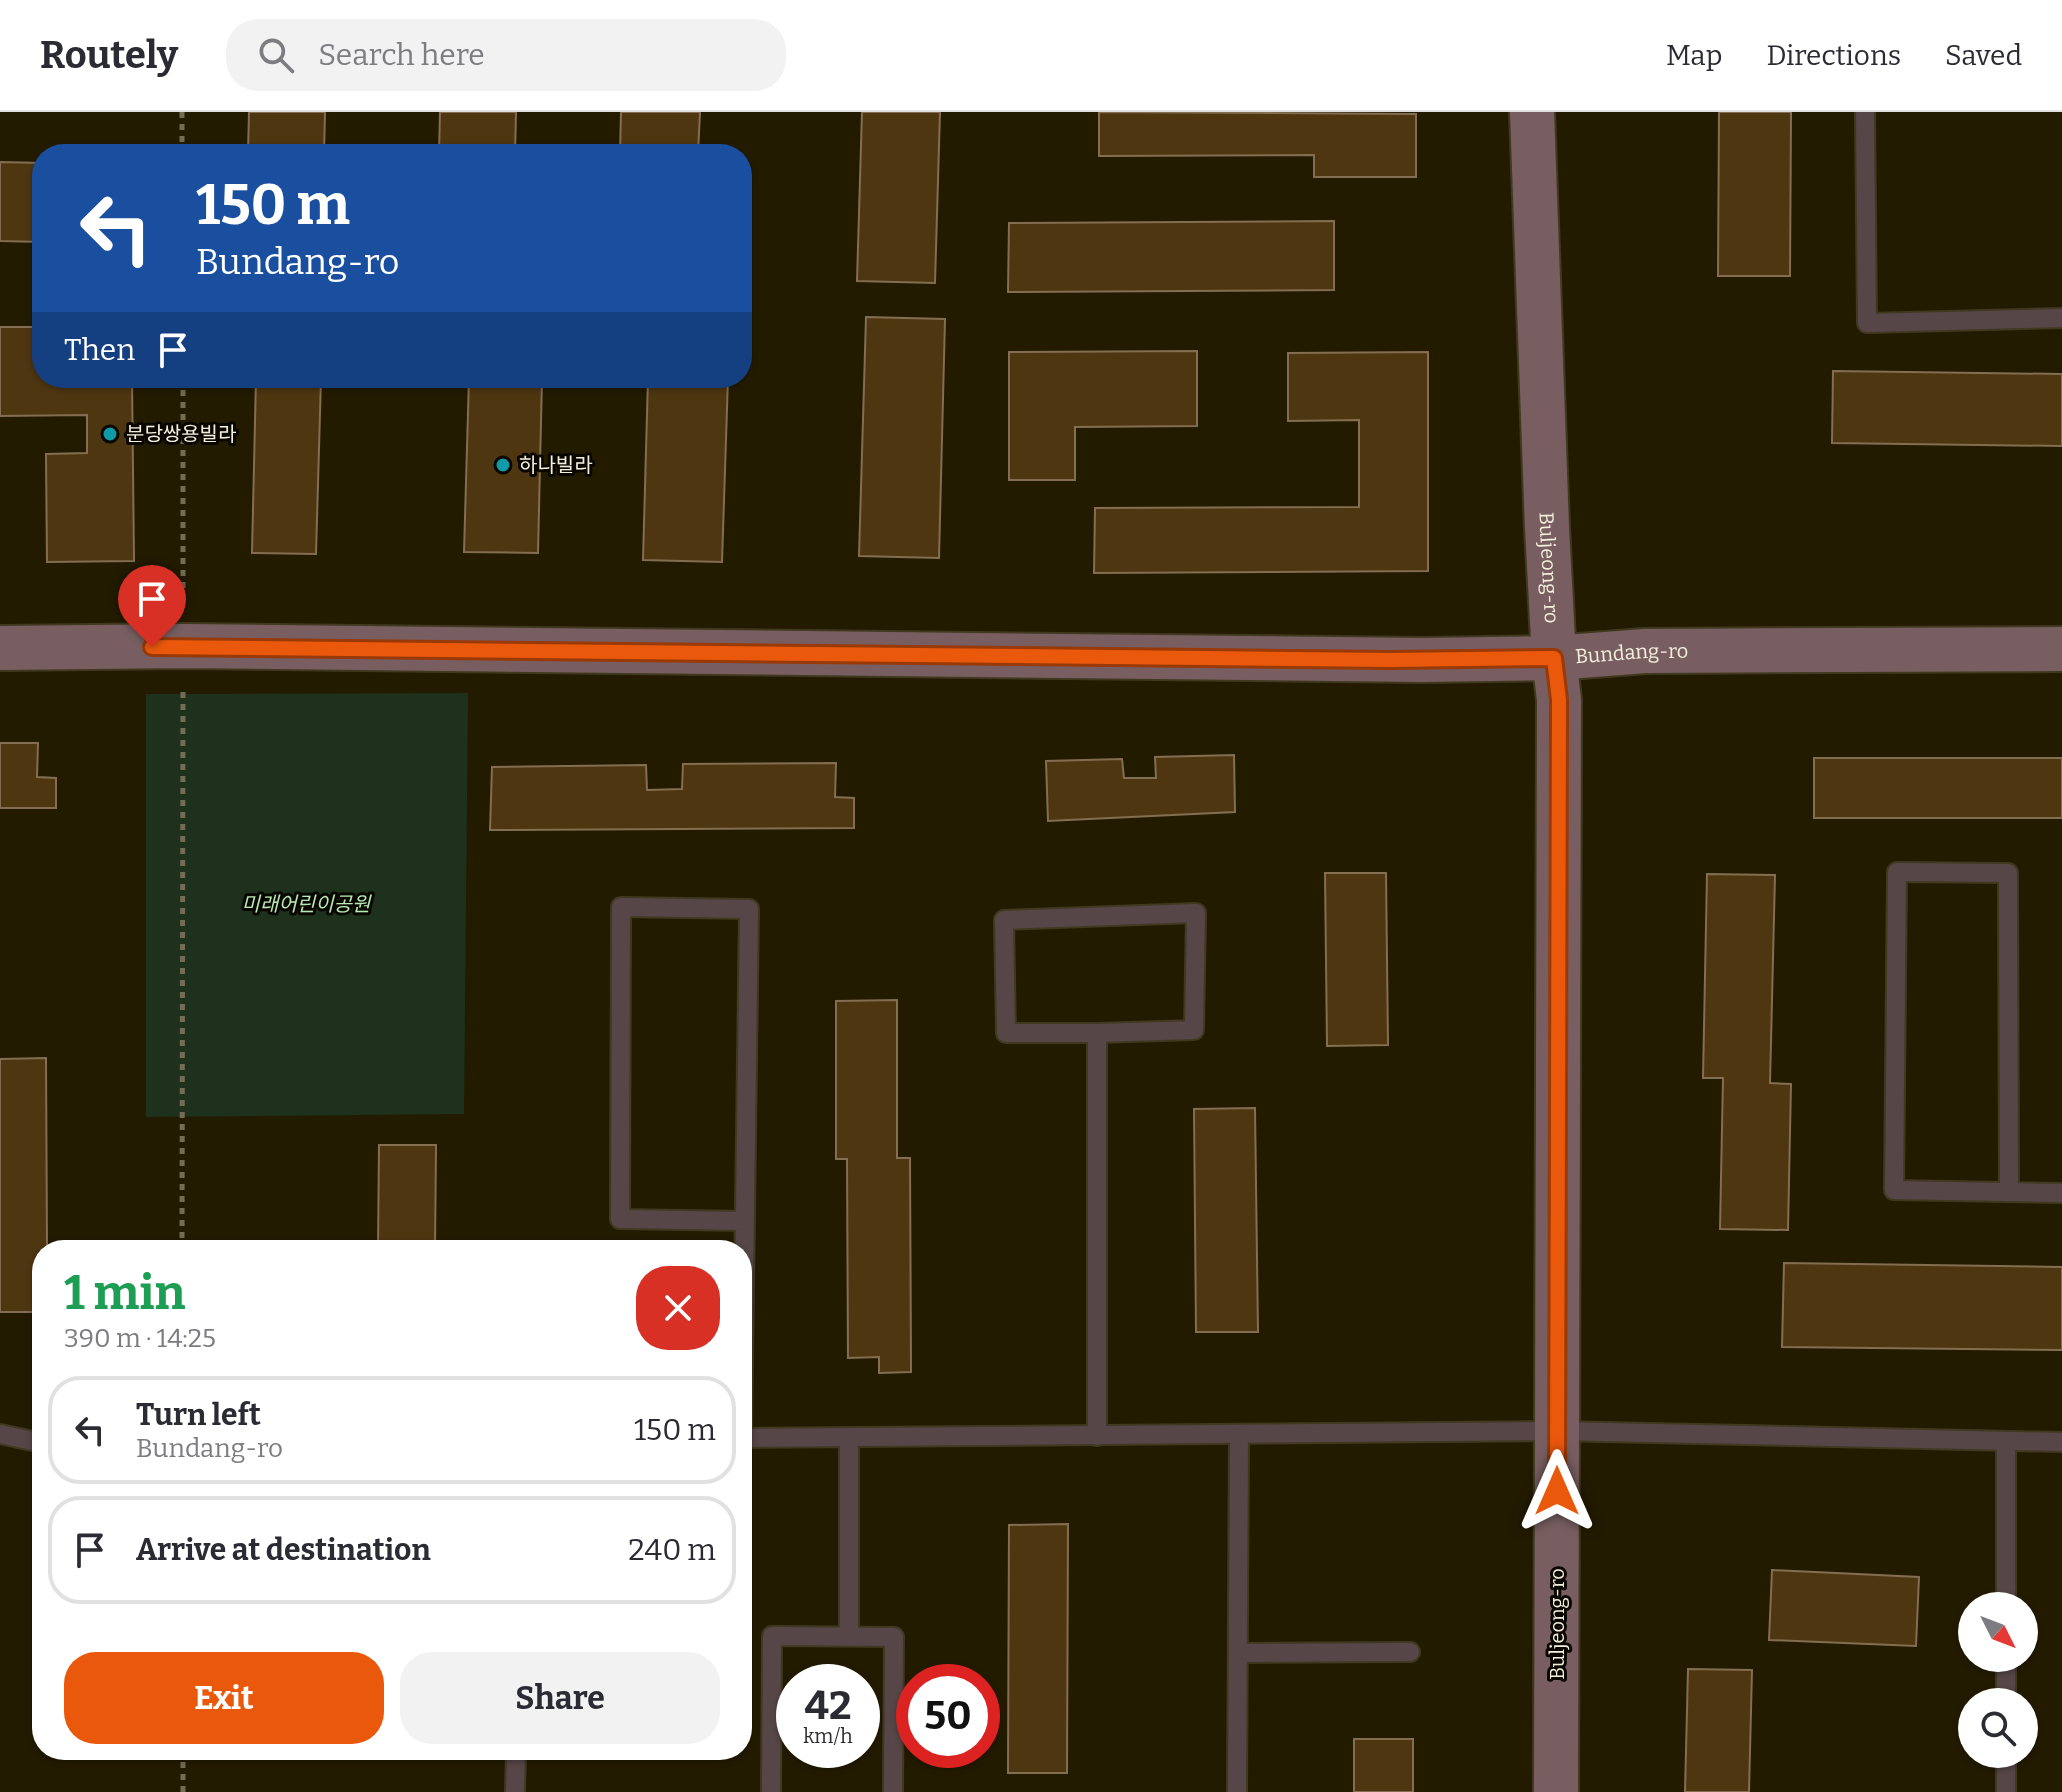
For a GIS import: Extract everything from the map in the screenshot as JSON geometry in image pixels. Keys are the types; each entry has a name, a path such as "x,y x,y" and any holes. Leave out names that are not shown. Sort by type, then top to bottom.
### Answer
{"main road":[{"name":"Buljeong-ro","path":"1532,112 1554,658 1559,700 1556,1792"},
{"name":"Bundang-ro","path":"0,648 183,646 1406,660 1554,658 1645,651 2062,649"}],"lane":[{"path":"1865,112 1867,323 2062,318"},
{"path":"2009,1192 2008,873 1897,872 1894,1190 2062,1193"},
{"path":"745,1221 620,1219 621,907 749,909 745,1221 745,1240"},
{"path":"1196,913 1194,1030 1097,1033 1006,1033 1004,920 1196,913"},
{"path":"1097,1033 1097,1436"},
{"path":"752,1438 1557,1431 2062,1442"},
{"path":"0,1434 32,1441"},
{"path":"1237,1792 1239,1435"},
{"path":"849,1437 849,1635"},
{"path":"2006,1441 2006,1592"},
{"path":"771,1792 772,1636 849,1635 894,1637 893,1792"},
{"path":"1238,1653 1410,1652"},
{"path":"515,1792 516,1760"},
{"path":"2006,1768 2006,1792"}],"path":[{"path":"182,112 182,144"},
{"path":"182,1240 183,388"},
{"path":"183,1760 183,1792"}],"green space":[{"name":"미래어린이공원","path":"468,693 464,1114 146,1117 146,694"}],"building":[{"path":"249,112 325,112 324,144 248,144"},
{"path":"440,112 516,112 515,144 439,144"},
{"path":"621,112 700,112 698,144 620,144"},
{"path":"862,112 940,112 935,283 857,281"},
{"path":"1099,112 1416,114 1416,177 1314,177 1314,155 1099,156"},
{"path":"1719,112 1791,112 1790,276 1718,276"},
{"path":"0,162 32,163 32,242 0,241"},
{"path":"1334,221 1334,290 1008,292 1009,223"},
{"path":"866,317 945,319 939,558 859,556"},
{"name":"분당쌍용빌라","path":"0,327 32,327 32,388 132,388 134,561 47,562 46,454 87,453 87,415 0,416"},
{"path":"1197,351 1197,426 1075,427 1075,480 1009,480 1009,352"},
{"path":"1428,352 1428,571 1094,573 1095,508 1359,507 1359,420 1288,421 1288,353"},
{"path":"1833,371 2062,374 2062,446 1832,443"},
{"path":"256,388 321,388 316,554 252,553"},
{"name":"하나빌라","path":"469,388 542,388 538,553 464,552"},
{"path":"648,388 728,388 722,562 643,560"},
{"path":"0,743 38,743 37,777 56,778 56,808 0,808"},
{"path":"1234,755 1235,812 1048,821 1046,761 1122,759 1124,778 1156,778 1155,757"},
{"path":"1814,758 2062,758 2062,818 1814,818"},
{"path":"836,763 835,797 854,798 854,828 490,830 492,767 646,765 647,790 682,789 683,764"},
{"path":"1325,873 1386,873 1388,1045 1327,1046"},
{"path":"1707,874 1775,875 1770,1083 1791,1084 1788,1230 1720,1229 1723,1078 1703,1078"},
{"path":"897,1000 897,1158 910,1158 911,1372 879,1373 879,1357 848,1358 847,1159 836,1159 836,1001"},
{"path":"46,1058 47,1240 32,1240 32,1312 0,1312 0,1059"},
{"path":"1255,1108 1258,1332 1196,1332 1194,1109"},
{"path":"379,1145 436,1145 435,1240 378,1240"},
{"path":"1784,1263 2062,1267 2062,1350 1782,1347"},
{"path":"1068,1524 1067,1773 1008,1773 1009,1525"},
{"path":"1772,1570 1919,1577 1916,1646 1769,1640"},
{"path":"1688,1669 1752,1670 1749,1792 1685,1792"},
{"path":"1354,1739 1413,1739 1413,1792 1354,1792"}],"place":[{"name":"분당쌍용빌라","path":"110,434"},
{"name":"하나빌라","path":"503,465"}],"route":[{"path":"152,647 1390,660 1554,658 1559,700 1557,1491"}]}
